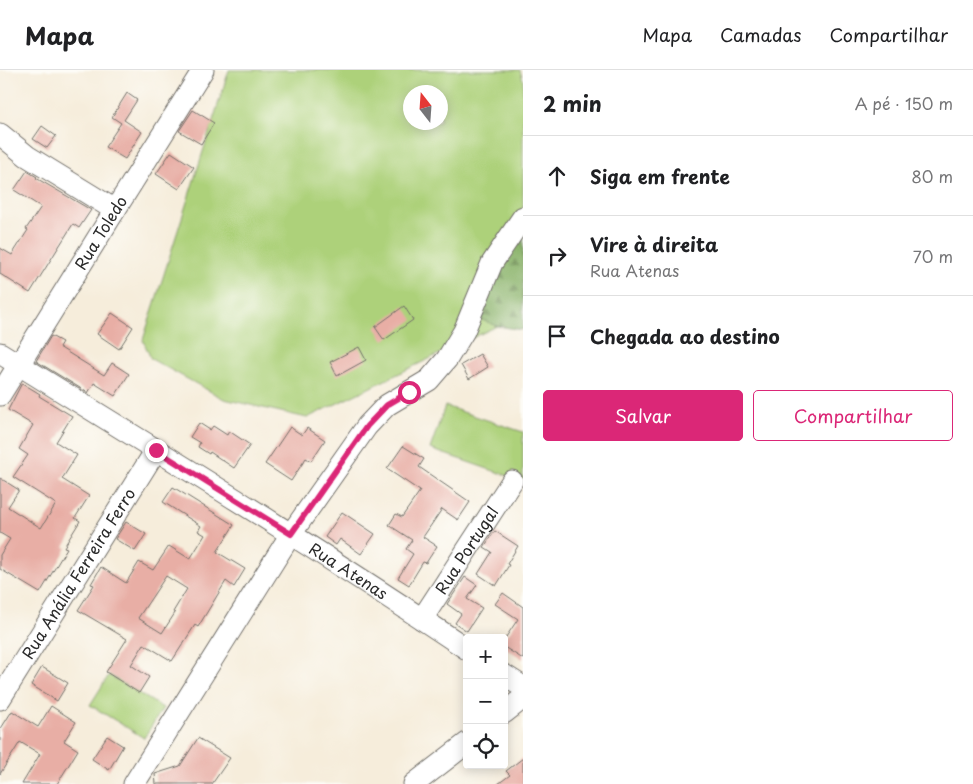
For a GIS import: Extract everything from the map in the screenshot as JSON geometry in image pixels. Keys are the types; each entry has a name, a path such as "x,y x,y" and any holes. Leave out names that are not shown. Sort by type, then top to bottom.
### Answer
{"street":[{"name":"Rua Toledo","path":"0,394 203,70"},
{"path":"0,134 27,156 115,210"},
{"path":"134,784 291,534 367,426 387,405 429,380 447,359 464,330 492,263 523,217"},
{"name":"Rua Atenas","path":"0,353 291,534 463,646"},
{"name":"Rua Anália Ferreira Ferro","path":"0,699 156,450"},
{"name":"Rua Portugal","path":"422,619 512,481"},
{"path":"508,678 523,688"},
{"path":"508,710 523,698"},
{"path":"414,784 463,746"}],"green space":[{"path":"229,70 520,70 523,80 523,213 480,319 497,326 307,418 224,399 151,359 143,340"},
{"path":"523,213 523,330 497,326 480,319 478,293"},
{"path":"445,406 523,432 523,481 430,449"},
{"path":"109,675 163,708 144,738 90,705"}],"building":[{"path":"127,93 137,100 124,120 142,132 125,159 105,147 121,123 112,117"},
{"path":"193,110 214,123 201,144 179,131"},
{"path":"42,126 56,136 47,148 33,139"},
{"path":"171,152 194,167 179,189 156,174"},
{"path":"27,171 91,210 79,228 73,224 30,293 0,274 0,248 12,255 41,207 14,190"},
{"path":"404,306 413,320 384,340 375,327"},
{"path":"112,313 133,327 119,349 97,334"},
{"path":"51,336 62,342 59,347 104,375 112,363 129,374 115,396 94,383 88,393 36,361"},
{"path":"359,347 366,360 337,376 330,362"},
{"path":"480,354 488,367 469,379 461,365"},
{"path":"22,383 72,416 56,442 77,455 62,479 89,496 75,518 80,521 64,547 67,548 40,593 0,569 0,555 10,539 0,533 0,478 19,490 8,507 41,528 56,504 13,477 28,455 19,449 33,425 8,410"},
{"path":"199,423 210,430 213,426 227,435 229,431 250,445 234,468 210,452 209,454 198,447 200,443 190,437"},
{"path":"290,427 302,435 307,428 325,440 311,461 306,458 291,481 265,464"},
{"path":"403,446 424,459 419,467 470,502 458,520 442,509 423,537 437,546 426,563 423,562 409,585 398,578 413,554 406,549 412,540 389,525 396,514 402,517 420,491 387,469"},
{"path":"173,487 234,525 217,552 245,569 234,587 226,581 198,627 195,625 172,661 144,644 131,665 149,677 139,693 106,672 127,639 78,610 94,585 91,584 101,567 126,583 139,562 153,570 169,546 190,559 205,535 198,531 201,526 163,502","holes":["166,576 187,589 162,633 138,618"]},
{"path":"342,512 375,534 361,554 340,539 336,545 325,537"},
{"path":"126,522 146,534 135,551 115,539"},
{"path":"495,531 518,546 496,586 478,574 492,552 484,547"},
{"path":"465,577 477,585 467,599 482,608 467,631 455,623 461,614 447,604"},
{"path":"503,593 523,607 523,659 508,650 508,634 518,619 495,604"},
{"path":"42,667 68,683 57,701 31,685"},
{"path":"51,706 76,722 64,741 78,750 57,784 22,784 40,754 20,742 0,774 0,730 12,711 38,727"},
{"path":"107,736 123,746 109,770 92,759"},
{"path":"198,738 230,758 212,784 156,784 155,774 180,766"},
{"path":"523,758 523,784 498,784 510,775 506,771"}],"route":[{"path":"156,450 291,534 367,426 387,405 409,392"}]}
